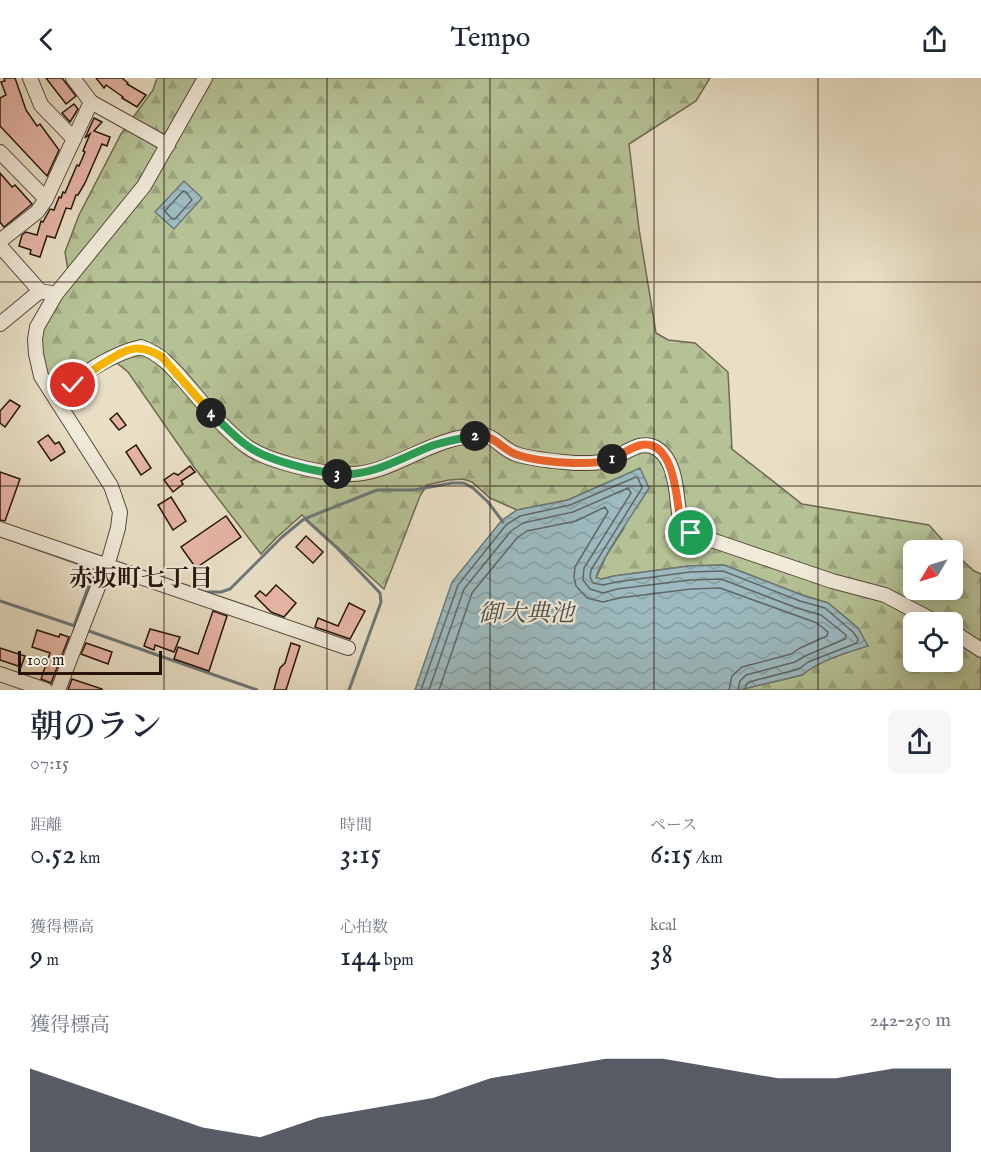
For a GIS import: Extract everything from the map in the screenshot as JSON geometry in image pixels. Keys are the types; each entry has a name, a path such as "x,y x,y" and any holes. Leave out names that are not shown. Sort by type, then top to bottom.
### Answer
{"street":[{"path":"30,78 41,105 74,139"},
{"path":"73,78 92,102 168,145"},
{"path":"58,690 108,561 119,519 116,498 111,486 41,376 35,339 38,327 56,294 144,186 205,78"},
{"path":"0,241 37,212 46,199 92,102"},
{"path":"0,152 46,199"},
{"path":"0,246 40,291 56,294"},
{"path":"0,324 40,291"},
{"path":"58,404 81,378 117,355 141,347 162,357 209,411 256,452 298,466 329,473 348,475 369,471 457,438 480,435 491,437 515,454 590,464 609,461 638,446 645,445 656,448 663,454 671,468 680,520 691,533 810,574 885,595 917,612"},
{"path":"0,529 108,561 348,648"},
{"path":"963,638 981,650"},
{"path":"0,674 46,690"}],"green space":[{"path":"157,78 710,78 696,101 629,144 639,229 656,333 668,340 695,343 728,372 732,449 802,504 929,525 942,540 903,540 903,600 963,600 963,561 981,574 981,690 739,690 802,675 825,661 867,646 858,628 828,603 724,565 689,566 596,578 606,556 624,528 613,480 568,500 517,510 490,498 472,482 463,479 427,485 420,496 384,589 302,515 261,554 194,467 128,372 108,356 55,395 41,365 40,330 70,284 65,252 79,215 121,134 153,90"}],"water":[{"path":"184,181 202,198 174,229 155,212"},
{"name":"御大典池","path":"640,468 649,488 611,547 596,578 689,566 724,565 828,603 858,628 868,646 825,661 802,675 739,690 415,690 452,582 502,520 517,510 568,500"}],"building":[{"path":"4,78 15,78 26,110 37,126 40,124 59,150 47,176 0,126 0,98 6,95 1,82 5,81"},
{"path":"46,78 62,78 76,96 66,104"},
{"path":"96,78 122,78 127,84 146,95 137,107 106,85 104,88"},
{"path":"74,104 78,109 70,122 62,113"},
{"path":"94,118 102,122 94,131 110,137 107,146 102,144 71,209 66,208 55,238 47,236 40,257 30,254 31,250 19,246 22,235 26,232 37,235 41,221 43,222 50,209 54,210 59,197 61,198 63,192 65,193 85,152 83,151 90,134 85,138"},
{"path":"0,173 12,187 15,185 32,204 4,227 0,222"},
{"path":"10,400 20,406 5,427 0,423 0,411"},
{"path":"117,413 126,425 119,430 110,419"},
{"path":"48,435 55,444 59,442 65,452 51,461 38,442"},
{"path":"136,445 151,468 141,475 126,452"},
{"path":"190,466 195,472 181,481 183,484 173,492 164,480 174,473 178,475"},
{"path":"0,472 20,479 5,521 0,520"},
{"path":"171,497 186,521 173,530 158,505"},
{"path":"226,516 241,537 196,568 181,547"},
{"path":"306,536 323,552 313,563 296,547"},
{"path":"276,585 296,603 284,617 271,612 255,596 260,591 266,596"},
{"path":"349,603 365,611 350,639 315,627 318,618 338,626"},
{"path":"213,611 227,616 209,671 174,659 178,647 198,654"},
{"path":"150,629 180,637 174,652 155,645 154,650 144,646"},
{"path":"37,630 59,637 60,634 69,637 51,683 41,679 50,653 32,647"},
{"path":"86,643 112,652 108,664 81,654"},
{"path":"291,643 300,646 286,690 274,690 280,668 285,663"},
{"path":"0,648 25,656 21,667 0,660"},
{"path":"72,679 102,689 102,690 68,690"}],"waterway":[{"path":"205,592 221,592 230,589 282,537 304,519 377,490 414,490 464,483 488,502 503,522"},
{"path":"305,519 337,548 380,593 381,602 349,690"},
{"path":"0,536 91,568 93,574 74,626"},
{"path":"0,601 75,626"},
{"path":"86,630 257,690"}],"district":[{"name":"赤坂町七丁目","path":"141,578"}],"route":[{"path":"73,385 117,355 141,347 162,357 209,411 256,452 298,466 348,475 387,465 457,438 480,435 491,437 515,454 573,463 590,464 609,461 638,446 645,445 656,448 663,454 671,468 680,520 691,533"}]}
